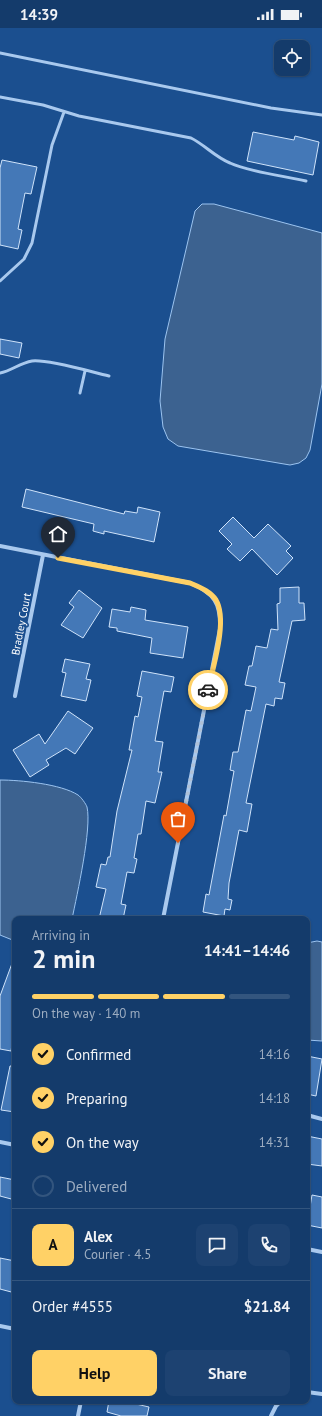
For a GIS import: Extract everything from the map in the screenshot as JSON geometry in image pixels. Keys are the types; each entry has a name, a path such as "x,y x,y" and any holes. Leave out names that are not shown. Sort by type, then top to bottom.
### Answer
{"street":[{"path":"0,546 190,583 204,589 216,600 220,614 220,629 164,916"},
{"name":"Bradley Court","path":"15,696 43,555"},
{"path":"310,1116 322,1119"},
{"path":"0,1142 12,1144"},
{"path":"310,1250 322,1252"},
{"path":"0,1326 12,1328"},
{"path":"310,1392 322,1394"},
{"path":"78,1416 80,1404"},
{"path":"271,1416 278,1404"}],"lane":[{"path":"0,53 272,108 322,115"},
{"path":"0,97 43,105 64,112 191,138 202,143 220,158 234,165 306,181"},
{"path":"0,281 24,259 32,243 52,145 64,112"},
{"path":"0,373 33,361 109,376"},
{"path":"80,393 85,371"}],"water":[{"path":"202,204 214,204 322,233 322,384 310,450 306,458 299,463 290,465 178,446 168,439 163,427 160,401 165,339 195,211"},
{"path":"0,780 40,783 71,791 85,802 88,817 86,845 73,916 12,916 12,940 0,935"},
{"path":"310,942 322,942 322,1041 310,1040"}],"building":[{"path":"253,132 294,140 295,136 319,142 313,175 247,161"},
{"path":"2,160 37,167 31,194 25,193 18,229 22,230 18,249 0,245 0,168"},
{"path":"0,339 22,343 19,358 0,354"},
{"path":"26,489 124,514 125,511 137,513 138,507 160,512 154,542 104,531 104,534 93,531 94,524 22,507"},
{"path":"233,517 254,538 268,524 291,546 286,551 293,558 277,575 252,549 240,561 227,549 232,544 219,531"},
{"path":"299,587 299,603 304,603 305,620 292,621 279,682 285,683 282,699 275,698 274,706 266,704 246,803 252,804 247,832 239,830 229,883 228,899 232,900 230,910 225,909 224,916 203,912 206,894 209,895 224,815 226,816 234,771 230,770 233,752 238,752 246,710 251,711 256,687 245,685 249,666 252,666 256,646 267,648 271,629 278,630 277,604 280,603 280,588"},
{"path":"79,590 102,608 83,638 61,625 74,607 69,603"},
{"path":"131,607 146,610 145,620 188,627 183,658 150,653 152,638 117,631 117,628 109,627 112,609 130,612"},
{"path":"65,659 90,664 86,679 91,680 86,701 61,696 66,673 62,672"},
{"path":"142,671 174,677 171,692 164,691 155,741 163,742 158,772 162,772 155,803 146,801 141,834 138,834 134,858 137,859 134,873 127,872 121,904 126,905 124,916 100,916 106,889 96,887 101,864 106,865 108,857 110,857 117,811 132,750 129,750 135,716 138,717 142,697 137,696"},
{"path":"68,711 93,728 75,754 66,748 46,760 49,765 30,777 13,750 39,734 45,744"},
{"path":"12,963 11,1051 0,1049 0,996"},
{"path":"310,1057 322,1059 316,1096 310,1095"},
{"path":"10,1066 12,1066 12,1112 1,1110"},
{"path":"310,1137 322,1139 322,1166 310,1164"},
{"path":"0,1177 12,1179 12,1199 0,1196"},
{"path":"312,1195 322,1197 322,1228 310,1226 310,1207"},
{"path":"0,1258 12,1260 12,1292 0,1289"},
{"path":"108,1404 136,1404 149,1407 147,1416 121,1416 107,1412"}],"way so far":[{"path":"178,843 208,690"}],"route":[{"path":"58,558 190,583 204,589 216,600 220,614 220,629 208,690"}]}
